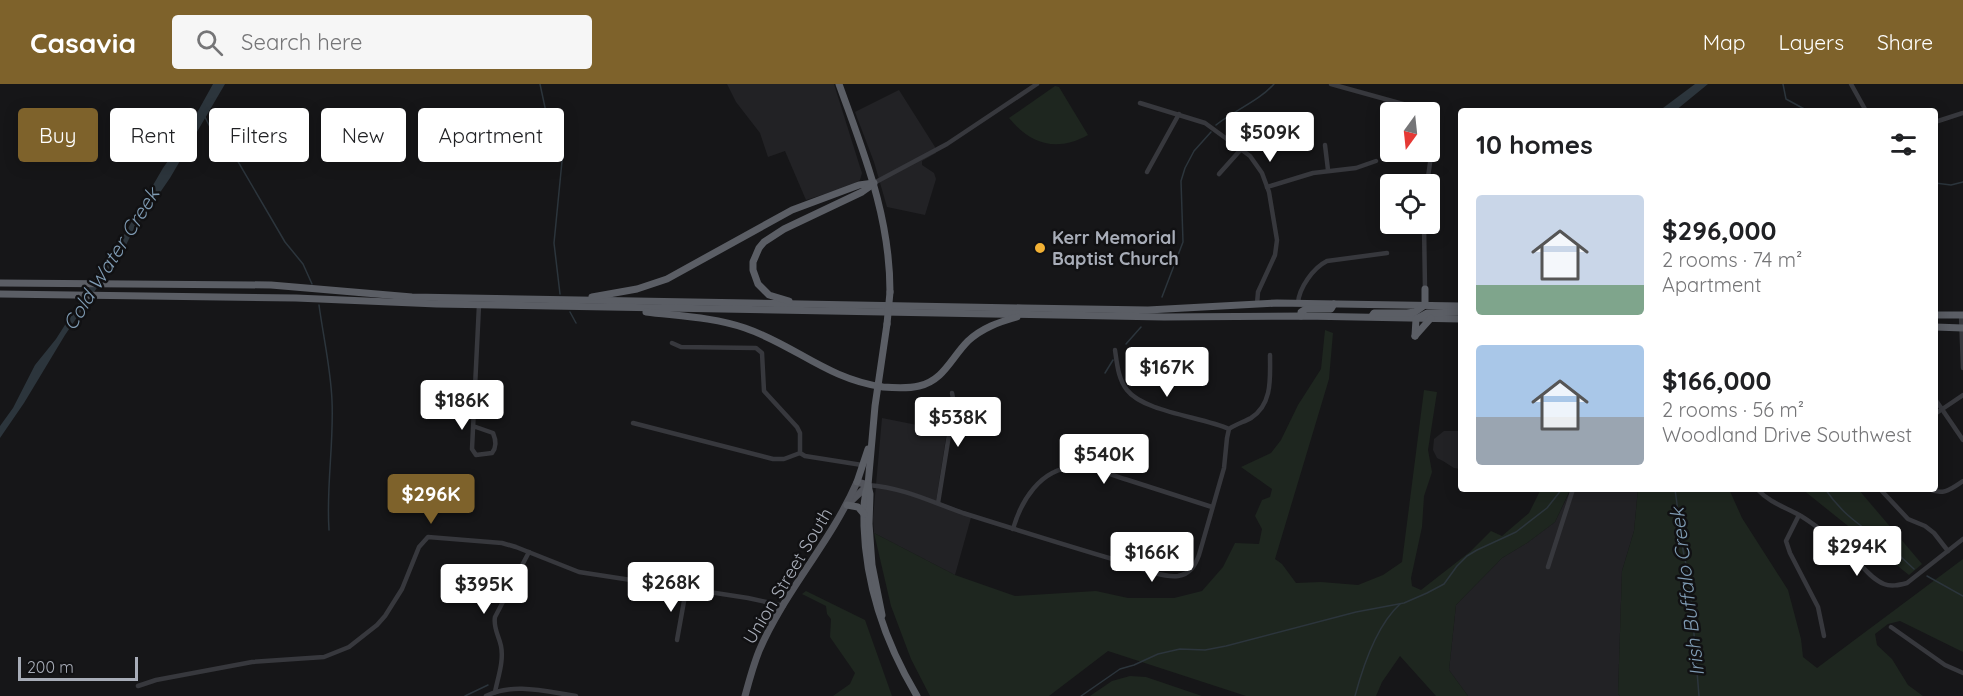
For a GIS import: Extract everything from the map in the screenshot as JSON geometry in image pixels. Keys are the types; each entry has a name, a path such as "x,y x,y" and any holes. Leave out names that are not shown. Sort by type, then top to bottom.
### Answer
{"highway":[{"path":"839,84 874,183 886,236 890,292 865,494 864,540 869,582 879,615 897,659 917,696"},
{"path":"569,300 618,293 660,282 684,271 792,210 859,185 874,183"},
{"path":"805,304 777,298 762,290 753,270 753,262 759,248 779,232 862,192 874,183"},
{"path":"0,283 271,285 412,297 1148,310 1298,303 1458,306"},
{"path":"1414,305 1425,289"},
{"path":"1425,289 1425,305"},
{"path":"0,294 296,298 479,305 1028,315 1458,319"},
{"path":"1301,316 1301,312 1306,309 1331,309 1334,304"},
{"path":"1372,317 1374,313 1415,312 1425,305"},
{"path":"614,307 707,319 741,326 771,338 839,376 878,386 913,388 933,381 948,368 961,349 977,334 999,322 1028,315"},
{"path":"1416,319 1427,313 1458,312"},
{"path":"1938,315 1962,315"},
{"path":"1416,319 1415,336 1431,318"},
{"path":"1938,327 1962,328"},
{"path":"857,482 872,435"},
{"path":"868,484 871,557 883,614 881,618"},
{"path":"847,505 858,507 864,514"}],"main road":[{"path":"857,482 868,484"},
{"name":"Union Street South","path":"745,696 759,652 784,606 847,505 857,482"},
{"name":"Union Street South","path":"847,505 868,484"}],"street":[{"path":"874,183 947,144 1037,84"},
{"path":"1331,84 1396,102"},
{"path":"1851,84 1864,108"},
{"path":"1140,103 1205,123 1242,149 1256,162 1268,187 1277,247 1258,292 1257,304"},
{"path":"1938,121 1963,113"},
{"path":"1147,172 1179,114"},
{"path":"1219,174 1261,127"},
{"path":"1325,146 1328,171"},
{"path":"1268,187 1313,173 1364,167 1376,161"},
{"path":"1425,234 1425,289"},
{"path":"1298,303 1302,289 1321,264 1327,261 1387,254"},
{"path":"473,426 493,433 496,444 492,453 481,455 473,453 472,449 473,426 479,305"},
{"path":"1962,315 1963,368"},
{"path":"672,343 681,347 748,347 759,350 762,358 764,391 797,427 801,438 800,453"},
{"path":"1115,350 1119,375 1126,389 1131,393 1153,406 1229,429 1254,416 1266,401 1270,384 1270,355"},
{"path":"938,503 954,404 952,393"},
{"path":"1938,412 1963,395"},
{"path":"1938,404 1963,440"},
{"path":"633,423 773,459 784,459 800,453"},
{"path":"868,484 900,489 1013,529 1144,569 1178,576 1194,567 1224,468 1229,429"},
{"path":"800,453 805,456 862,465"},
{"path":"1013,529 1020,509 1034,486 1050,475 1071,467 1092,469 1212,507"},
{"path":"1934,492 1947,492 1963,481"},
{"path":"1548,567 1572,492"},
{"path":"1760,492 1781,508 1799,515 1828,536 1874,578 1886,585 1896,586 1907,583 1963,539"},
{"path":"1883,492 1908,519 1934,532 1948,550"},
{"path":"1799,515 1786,541 1818,607 1824,636"},
{"path":"138,686 156,680 252,662 324,657 349,647 385,615 402,589 419,547 428,537 491,542 516,547 579,572 748,598 784,606"},
{"path":"495,692 502,656 501,644 494,625 495,617 529,552"},
{"path":"677,640 686,590"},
{"path":"1891,627 1944,665 1963,673"},
{"path":"486,696 509,690 576,696"}],"shaded area":[{"path":"727,84 834,84 862,173 860,180 850,186 806,200 785,151 768,157 760,133 736,102"},
{"path":"1055,86 1059,87 1088,135 1066,143 1045,143 1026,134 1009,118"},
{"path":"899,90 935,147 936,153 922,161 922,165 934,173 936,179 925,215 887,207 874,162 855,112"},
{"path":"1325,330 1333,333 1329,379 1275,559 1282,564 1296,583 1321,582 1358,585 1383,575 1402,562 1424,390 1437,392 1428,450 1432,472 1424,496 1422,527 1411,578 1412,586 1421,590 1471,551 1491,531 1502,536 1529,513 1540,492 1569,492 1555,522 1502,558 1456,605 1449,670 1468,696 1436,696 1400,656 1382,682 1376,696 1246,696 1108,651 1049,696 930,696 911,659 891,606 874,533 955,575 1015,596 1096,591 1128,598 1174,598 1202,591 1223,567 1235,543 1259,544 1262,529 1255,516 1262,500 1270,497 1272,489 1241,467 1271,453 1281,440 1298,405 1321,369"},
{"path":"882,418 947,431 936,501 972,514 955,575 874,533 873,518"},
{"path":"1444,431 1458,431 1458,469 1437,458 1433,450 1434,439"},
{"path":"1570,492 1638,492 1634,531 1622,571 1618,694 1620,696 1468,696 1449,670 1456,605 1502,558 1555,522"},
{"path":"1638,492 1730,492 1742,518 1788,590 1801,639 1803,657 1817,668 1963,559 1963,652 1900,621 1888,624 1875,634 1877,645 1892,659 1908,685 1923,696 1620,696 1618,694 1622,571 1634,531"},
{"path":"1806,492 1861,492 1922,564 1909,575"},
{"path":"806,591 865,620 892,696 833,696 850,684 855,673 830,637 831,619 827,614 826,606 802,594"},
{"path":"1130,676 1146,677 1202,696 1090,696 1112,681"}],"water":[{"path":"213,84 225,84 197,132 197,113"},
{"path":"1695,84 1708,84 1679,108 1663,108"},
{"name":"Cold Water Creek","path":"167,162 179,162 132,233 118,261 107,273 65,335 0,438 0,426 13,408 35,365 56,339 124,235"}],"waterway":[{"path":"540,84 546,112 563,139 554,243 560,294"},
{"path":"1216,125 1274,84"},
{"path":"1783,84 1786,99 1802,108"},
{"path":"205,117 214,135 233,153 285,242 303,264 312,284"},
{"path":"1162,297 1183,242 1181,181 1194,151 1211,132"},
{"path":"1938,183 1951,185 1963,182"},
{"path":"319,305 329,365 332,401 329,530"},
{"path":"570,312 576,323"},
{"path":"1126,344 1141,327"},
{"path":"1105,373 1113,360"},
{"path":"1081,696 1120,669 1158,654 1180,649 1205,650 1226,646 1356,612 1404,603 1444,584 1467,556 1516,532 1547,508 1560,492"},
{"name":"Irish Buffalo Creek","path":"1675,492 1690,584 1699,696"},
{"path":"1827,492 1845,513 1886,543 1914,569"},
{"path":"1927,576 1963,596"},
{"path":"1355,696 1378,634 1400,604"},
{"path":"465,696 488,685"}],"place":[{"name":"Kerr Memorial Baptist Church","path":"1040,248"}]}
